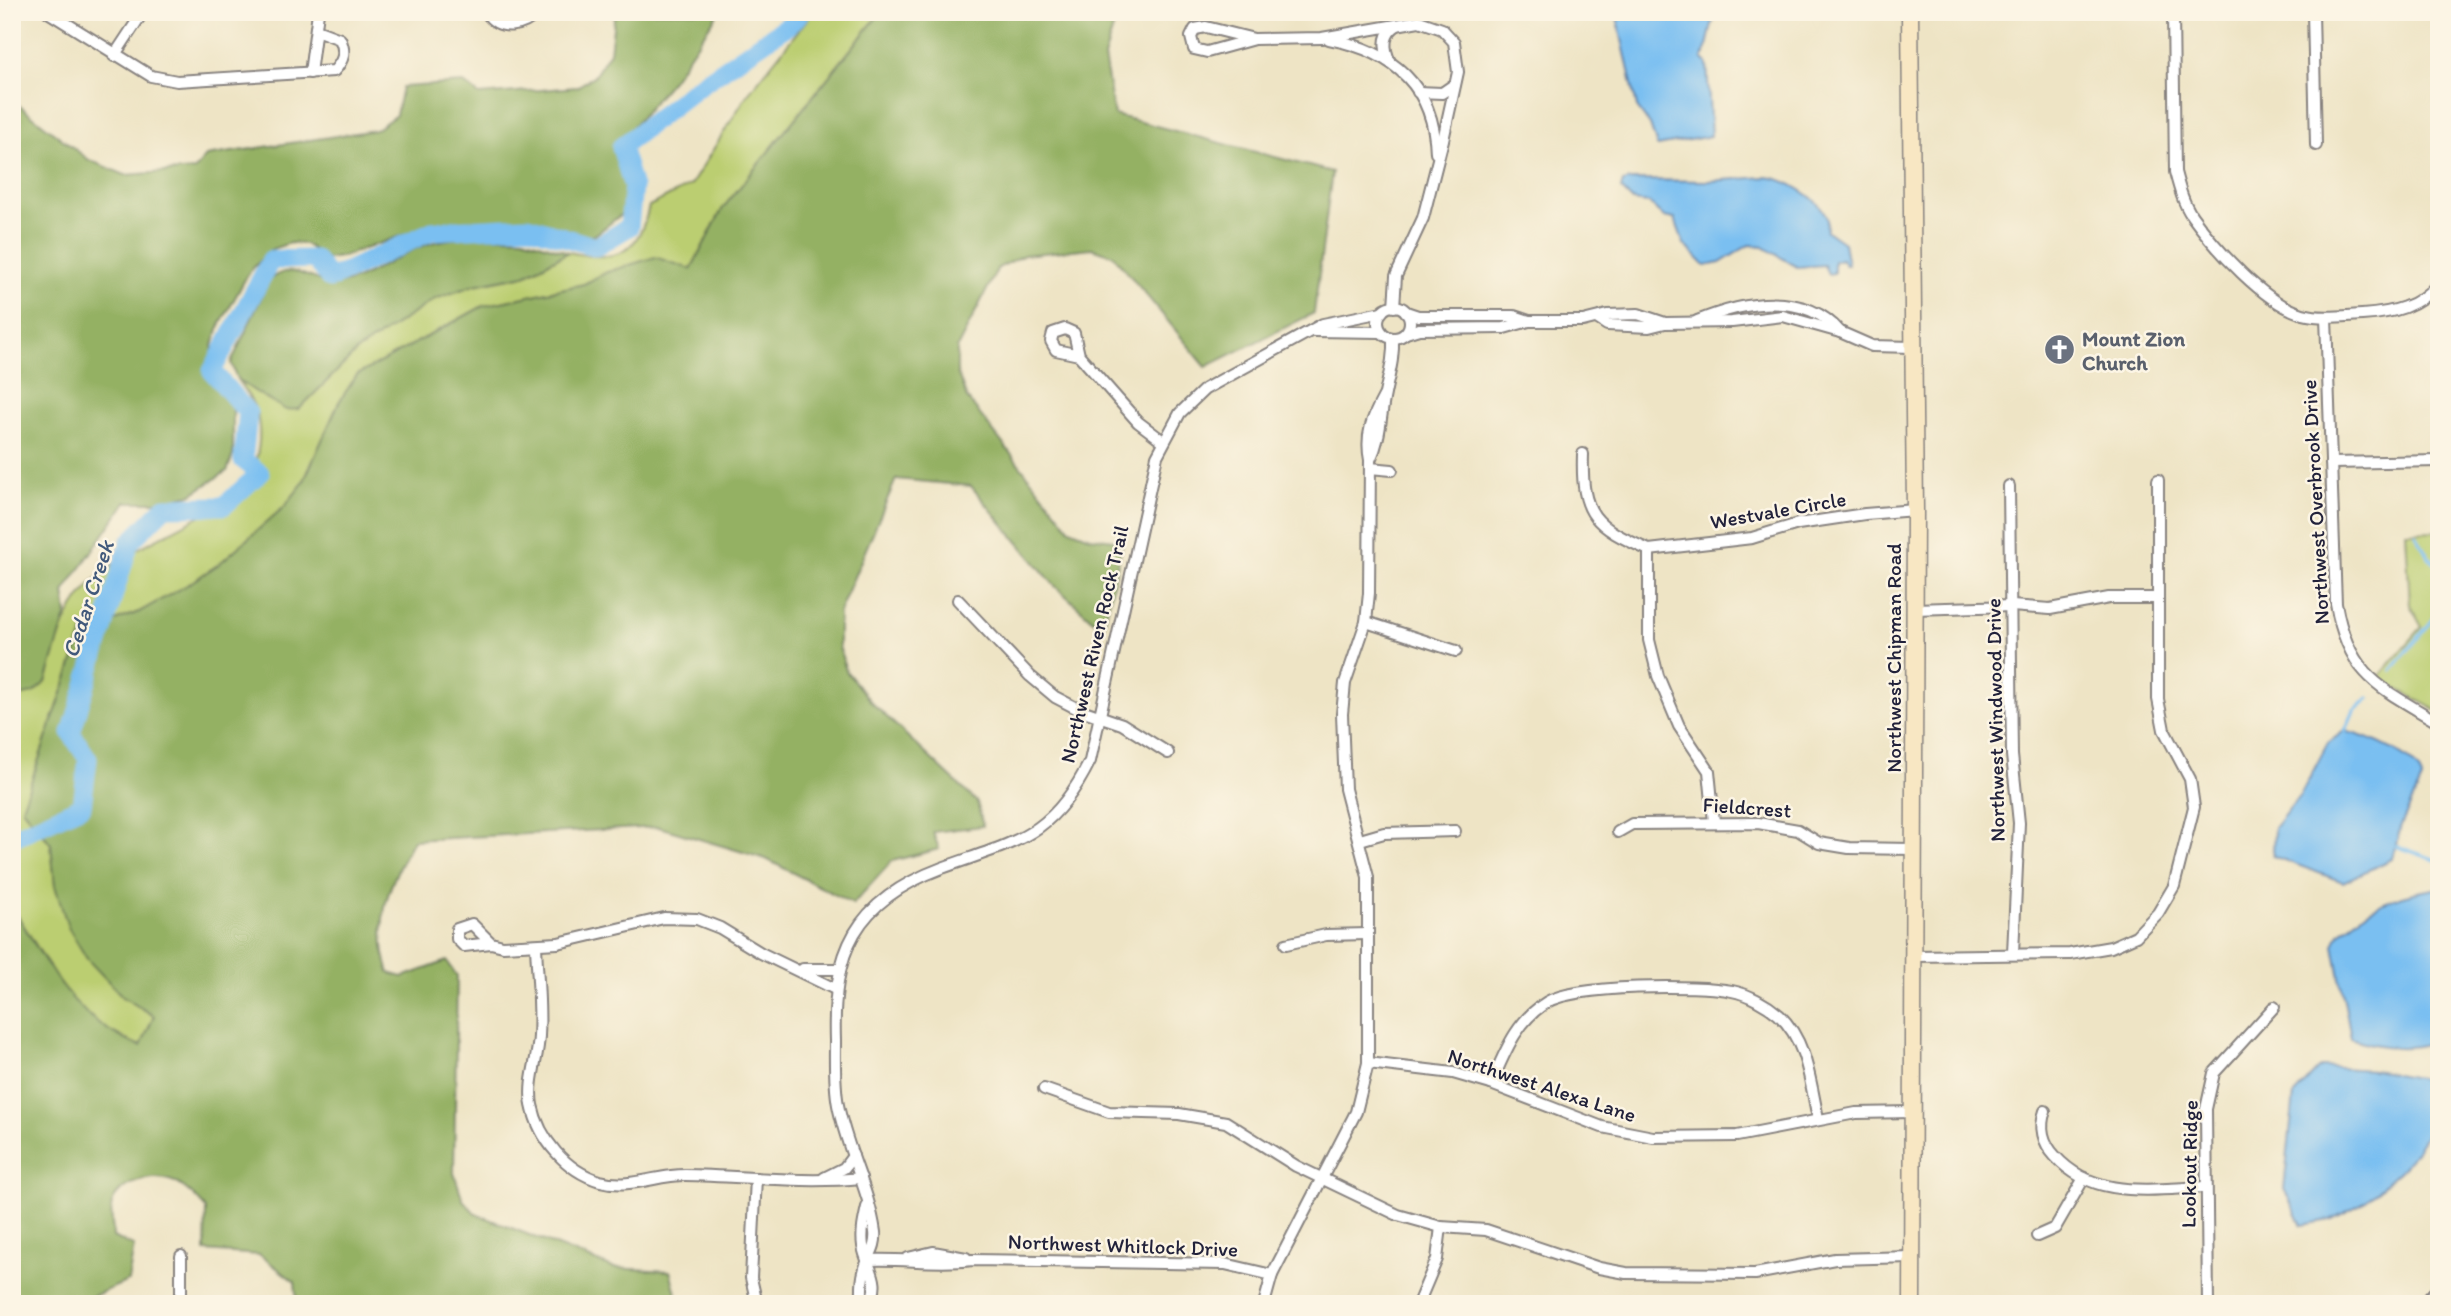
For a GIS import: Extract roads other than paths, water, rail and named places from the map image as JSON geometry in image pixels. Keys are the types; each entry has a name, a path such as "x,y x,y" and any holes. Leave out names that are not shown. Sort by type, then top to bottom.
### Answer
{"main road":[{"name":"Northwest Chipman Road","path":"1910,12 1916,510 1912,1304"}],"street":[{"path":"48,12 114,56 151,76 177,81 334,71 341,63 345,50 340,39 316,30"},
{"path":"114,56 143,12"},
{"path":"310,73 318,12"},
{"path":"486,12 499,25 510,26 522,24 538,12"},
{"path":"2173,12 2175,172 2181,196 2192,216 2267,295 2295,311 2326,317 2381,314 2406,309 2439,284"},
{"path":"2313,12 2316,145"},
{"path":"1254,39 1206,27 1195,29 1191,37 1195,49 1207,52 1254,39 1322,38 1403,22 1428,23 1449,36 1458,60 1455,83 1423,218 1396,276 1394,307 1418,316 1514,316 1529,321"},
{"path":"1390,62 1385,48 1387,35 1403,22"},
{"path":"1322,38 1355,44 1390,62 1419,92 1433,126 1436,165"},
{"path":"1419,92 1442,93 1455,83"},
{"path":"1264,1304 1272,1275 1356,1112 1368,1063 1368,877 1345,789 1342,699 1366,622 1369,593 1370,464 1367,444 1371,418 1384,397 1394,358 1393,338 1419,329 1504,328 1529,321 1598,319 1607,315 1637,314 1665,323 1694,323 1718,313 1774,304 1800,306 1815,311 1828,319 1840,332 1872,346 1913,347"},
{"name":"Northwest Riven Rock Trail","path":"862,1304 864,1270 874,1249 876,1236 838,1105 835,989 848,943 859,926 897,889 942,868 1015,844 1038,830 1059,811 1077,788 1090,761 1153,472 1163,441 1180,413 1205,389 1333,320 1382,312 1394,307"},
{"path":"1381,332 1378,322 1382,312"},
{"path":"1406,312 1410,321 1406,333"},
{"name":"Northwest Overbrook Drive","path":"2326,317 2336,604 2341,634 2360,668 2377,685 2439,723"},
{"name":"Northwest Riven Rock Trail","path":"1314,331 1381,332 1393,338"},
{"path":"1079,355 1138,422 1163,441"},
{"path":"1583,454 1586,501 1594,516 1609,533 1648,550 1647,611 1658,676 1679,726 1709,771 1714,822"},
{"path":"2331,463 2439,461"},
{"path":"1370,464 1392,470"},
{"path":"1914,956 2070,954 2111,947 2136,936 2158,914 2174,886 2194,807 2190,779 2164,730 2158,699 2158,480"},
{"name":"Northwest Windwood Drive","path":"2009,486 2012,755 2019,822 2013,953"},
{"name":"Westvale Circle","path":"1648,550 1752,538 1798,524 1916,510"},
{"path":"1914,609 2012,606 2050,609 2109,598 2158,598"},
{"path":"958,600 1045,690 1066,704 1122,724 1168,753"},
{"path":"1366,622 1456,651"},
{"name":"Fieldcrest","path":"1618,832 1632,824 1714,822 1778,825 1807,833 1819,843 1849,848 1913,849"},
{"path":"1360,840 1384,832 1455,831"},
{"path":"491,943 536,945 680,917 697,919 720,928 761,953 797,968 835,989"},
{"path":"1286,944 1326,935 1368,934"},
{"path":"536,945 539,1037 531,1095 539,1124 555,1152 588,1175 610,1183 636,1183 681,1175 824,1178 835,1181 861,1178"},
{"path":"797,968 839,969"},
{"path":"1491,1084 1522,1022 1562,995 1594,989 1720,989 1748,995 1779,1015 1790,1029 1805,1057 1818,1118"},
{"name":"Lookout Ridge","path":"2208,1304 2204,1187 2206,1109 2214,1073 2274,1007"},
{"name":"Northwest Alexa Lane","path":"1368,1063 1453,1073 1491,1084 1602,1127 1636,1135 1737,1136 1818,1118 1856,1113 1913,1112"},
{"path":"1044,1088 1109,1112 1180,1114 1226,1122 1296,1167 1398,1215 1441,1227 1486,1230 1573,1262 1626,1273 1755,1274 1835,1259 1912,1257"},
{"path":"2045,1111 2040,1124 2048,1148 2063,1166 2084,1178 2105,1188 2135,1191 2204,1187"},
{"path":"824,1178 844,1168 853,1156"},
{"path":"756,1178 751,1278 757,1304"},
{"path":"2037,1236 2055,1228 2084,1178"},
{"path":"1418,1304 1437,1259 1441,1227"},
{"path":"181,1256 181,1304"},
{"name":"Northwest Whitlock Drive","path":"868,1260 908,1258 933,1264 972,1260 1225,1264 1272,1275"},
{"path":"868,1260 874,1270 875,1282 868,1304"},
{"path":"2424,1304 2439,1287"}],"water":[{"path":"1623,12 1715,12 1702,58 1707,63 1711,136 1657,146 1650,125 1637,107 1617,17"},
{"path":"1766,177 1783,181 1811,197 1824,212 1827,231 1844,243 1848,265 1845,265 1842,259 1834,261 1834,273 1828,274 1824,265 1797,267 1762,246 1749,245 1720,263 1705,266 1684,244 1675,219 1664,217 1649,203 1633,201 1621,189 1623,182 1631,180 1708,181"},
{"path":"2344,731 2365,737 2402,755 2419,771 2422,780 2401,825 2392,859 2343,882 2273,856 2274,828 2301,794 2328,743"},
{"path":"2439,888 2439,1033 2422,1045 2411,1047 2385,1046 2351,1038 2334,945 2337,938 2361,916 2381,904"},
{"path":"2320,1067 2374,1070 2439,1082 2439,1115 2405,1166 2365,1202 2330,1220 2302,1225 2284,1189 2294,1095"}],"waterway":[{"name":"Cedar Creek","path":"12,838 82,806 88,759 71,733 130,542 165,507 224,506 260,473 243,460 248,413 212,371 271,260 315,259 330,279 432,231 528,226 596,247 629,227 633,187 621,147 696,88 793,22 801,12"},
{"path":"2416,534 2428,556 2439,566"},
{"path":"2392,670 2439,612"},
{"path":"2345,732 2354,711 2369,698"},
{"path":"2396,846 2439,861"},
{"path":"2434,1040 2439,1046"}],"place":[{"name":"Mount Zion Church","path":"2059,350"}]}
